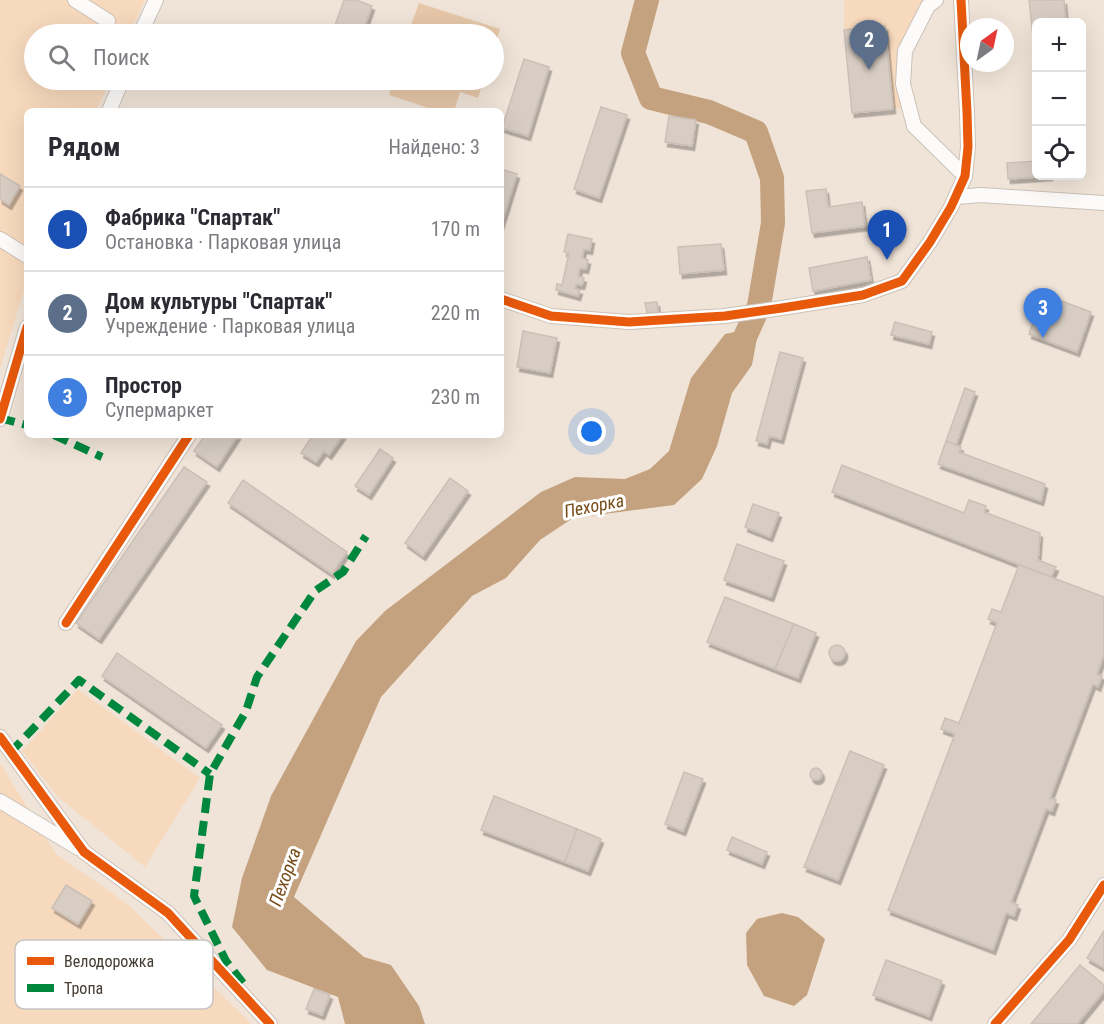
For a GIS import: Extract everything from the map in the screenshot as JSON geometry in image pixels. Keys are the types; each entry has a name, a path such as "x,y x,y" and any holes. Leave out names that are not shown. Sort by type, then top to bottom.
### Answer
{"street":[{"path":"75,0 108,21"},
{"path":"145,24 156,0"},
{"path":"936,0 928,6 905,51 903,84 914,126 965,176"},
{"path":"504,299 551,316 629,322 725,316 782,308 863,294 902,281 930,243 965,176 968,112 961,0"},
{"path":"110,108 118,90"},
{"path":"956,197 981,195 1104,203"},
{"path":"0,239 24,254"},
{"path":"0,419 24,337"},
{"path":"66,622 187,438"},
{"path":"0,737 84,852"},
{"path":"0,801 84,852 168,913 193,940"},
{"path":"995,1024 1069,940 1104,885"},
{"path":"213,962 270,1024"}],"shaded area":[{"path":"0,0 145,0 134,24 24,24 24,90 105,90 97,108 24,108 24,290 0,369"},
{"path":"844,0 936,0 905,51 909,108 893,109 885,26 844,30"},
{"path":"419,3 484,24 412,24"},
{"path":"391,90 481,90 478,98 460,92 455,108 429,108 389,95"},
{"path":"78,689 200,778 145,867 57,796 22,751"},
{"path":"0,763 56,854 126,903 165,940 15,940 15,1009 213,1009 213,987 252,1024 0,1024"}],"water":[{"path":"759,327 752,365 732,393 717,446 702,479 674,505 573,518 540,540 506,578 472,596 381,697 294,897 364,957 391,965 419,1006 425,1024 345,1024 338,997 267,970 232,927 242,878 271,796 356,641 385,611 541,492 575,477 625,479 650,469 669,451 691,378 725,334"},
{"path":"782,913 798,917 825,939 807,995 794,1006 764,996 747,965 746,933 757,919"}],"building":[{"path":"344,0 356,0 372,6 366,24 336,24"},
{"path":"1029,0 1064,0 1066,18 1032,18 1032,27"},
{"path":"885,26 893,109 852,113 844,30"},
{"path":"524,59 549,67 528,136 504,129 504,122"},
{"path":"601,107 627,115 599,198 574,189"},
{"path":"669,116 696,120 692,146 665,142"},
{"path":"1032,161 1032,177 1008,179 1007,163"},
{"path":"504,170 517,174 504,215"},
{"path":"0,174 20,186 9,205 0,199"},
{"path":"826,189 828,207 862,202 865,226 812,233 806,191"},
{"path":"568,234 592,239 590,250 584,249 582,258 588,260 586,269 580,268 578,276 584,278 582,285 576,284 575,289 580,290 578,296 556,290 557,284 562,285 569,253 564,252"},
{"path":"721,244 724,270 680,274 678,247"},
{"path":"867,257 871,280 813,291 809,268"},
{"path":"1043,294 1091,312 1077,352 1029,334"},
{"path":"657,302 658,312 647,313 645,303"},
{"path":"895,322 932,332 929,344 891,335"},
{"path":"523,331 557,338 550,373 517,367"},
{"path":"780,352 803,358 781,439 769,436 767,444 756,441"},
{"path":"965,388 975,392 956,445 946,441"},
{"path":"203,438 236,438 217,467 194,451"},
{"path":"311,438 341,438 329,455 324,451 316,462 301,453"},
{"path":"946,441 961,447 959,452 1045,484 1041,501 938,464"},
{"path":"380,449 393,458 369,495 355,486"},
{"path":"842,465 964,513 969,500 986,506 984,512 1040,533 1038,560 1056,567 1051,577 832,492"},
{"path":"184,467 207,482 99,639 76,623"},
{"path":"450,478 468,491 423,556 405,543"},
{"path":"243,480 347,552 332,574 228,503"},
{"path":"753,504 779,513 770,537 745,527"},
{"path":"737,544 784,561 771,597 724,580"},
{"path":"1019,565 1104,597 1104,655 1097,674 1102,676 1098,687 1093,684 1050,798 1056,800 1052,811 1046,809 1011,902 1018,905 1014,916 1006,913 993,950 888,910 955,734 941,729 945,718 959,723 997,623 988,619 992,609 1001,612"},
{"path":"725,597 794,624 775,669 707,642"},
{"path":"794,624 816,633 798,678 775,669"},
{"path":"834,645 840,645 845,653 843,659 834,661 829,656 829,650"},
{"path":"117,653 222,725 206,748 102,676"},
{"path":"850,751 884,765 838,880 804,867"},
{"path":"818,768 822,774 818,780 814,780 810,772"},
{"path":"684,772 703,779 683,831 665,824"},
{"path":"494,796 577,829 565,862 481,830"},
{"path":"577,829 601,839 588,871 565,862"},
{"path":"732,837 767,852 762,864 727,850"},
{"path":"66,885 92,901 78,924 52,908"},
{"path":"1104,931 1104,968 1087,958"},
{"path":"886,960 942,981 929,1016 873,995"},
{"path":"1080,965 1104,985 1104,991 1077,1024 1031,1024"},
{"path":"314,989 330,995 322,1015 306,1009"}],"waterway":[{"name":"Пехорка","path":"647,0 633,53 651,98 709,112 756,132 772,178 773,223 759,306 736,357"}],"marked path":[{"path":"0,418 24,424"},
{"path":"61,438 102,457"},
{"path":"243,983 226,961 194,896 210,774 246,711 257,677 315,591 343,572 366,536"},
{"path":"10,753 79,680 210,774"}],"cycle path":[{"path":"504,300 551,316 629,322 725,316 782,308 863,295 902,281 930,242 951,207 965,176 968,147 961,0"},
{"path":"0,419 24,337"},
{"path":"66,623 187,438"},
{"path":"0,737 84,852 168,913 193,940"},
{"path":"995,1024 1069,940 1104,885"},
{"path":"213,962 270,1024"}],"place":[{"name":"Дом культуры \"Спартак\"","path":"869,70"},
{"name":"Фабрика \"Спартак\"","path":"887,260"},
{"name":"Простор","path":"1043,338"}]}
